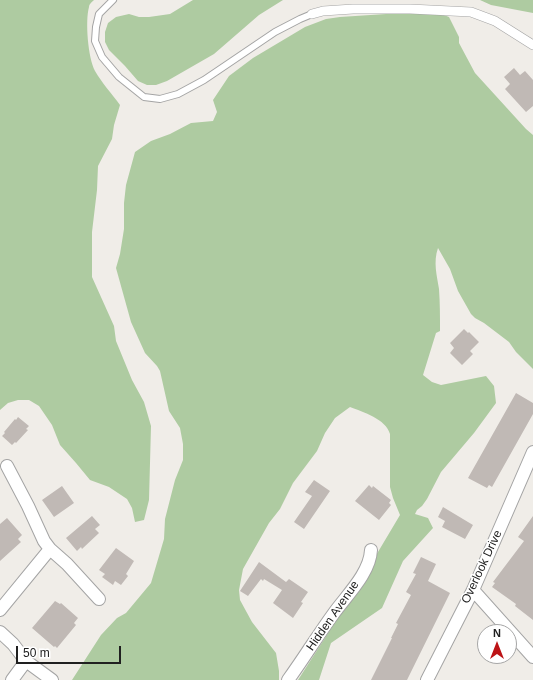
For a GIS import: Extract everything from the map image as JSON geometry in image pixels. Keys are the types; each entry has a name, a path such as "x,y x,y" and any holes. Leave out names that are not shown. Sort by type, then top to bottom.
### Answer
{"street":[{"path":"312,14 323,11 353,9 410,9 471,12 495,20 533,45"},
{"name":"Overlook Drive","path":"428,680 464,605 473,590 533,452"},
{"path":"8,466 44,541 99,599"},
{"path":"0,610 50,549"},
{"name":"Hidden Avenue","path":"288,680 333,614 363,574 369,564 371,550"},
{"path":"473,590 533,657"},
{"path":"0,632 26,660 52,680"},
{"path":"12,680 26,660"}],"lane":[{"path":"113,0 99,14 96,27 95,41 102,58 119,77 144,97 160,99 178,94 204,80 275,32 312,14"}],"green space":[{"path":"0,0 94,0 89,6 87,21 91,57 95,71 120,105 114,125 112,139 98,166 92,232 92,277 114,326 116,341 132,380 144,402 151,426 149,500 144,520 135,522 132,508 127,499 109,487 90,480 60,445 52,425 39,406 29,400 18,400 8,403 0,410"},
{"path":"193,0 283,0 259,15 214,54 167,81 156,85 147,85 138,81 109,50 105,42 105,32 108,23 116,17 129,14 139,17 149,17 170,14"},
{"path":"480,0 533,0 533,13 491,5"},
{"path":"397,12 444,15 449,17 459,37 459,43 475,73 533,135 533,369 516,352 509,342 471,314 458,291 450,269 438,248 436,274 439,289 440,331 436,333 423,375 432,382 441,385 486,376 494,386 496,403 474,433 441,472 427,499 417,510 415,514 428,518 433,528 403,561 382,608 331,643 319,680 298,680 350,599 400,515 390,487 390,434 388,429 379,420 350,407 335,418 325,433 317,451 293,483 280,509 269,523 243,569 239,590 240,600 252,622 276,653 279,680 72,680 101,635 117,618 126,613 151,583 164,539 165,519 175,480 183,460 183,444 180,428 169,411 160,371 145,353 131,322 116,268 124,229 126,185 135,152 151,141 170,134 191,123 213,121 217,112 213,100 229,76 253,58 305,27 326,19"}],"building":[{"path":"514,68 520,75 525,71 533,80 533,106 526,112 505,89 510,84 504,77"},
{"path":"464,329 479,342 470,351 473,354 462,365 450,353 454,348 450,343"},
{"path":"516,393 533,403 533,414 492,487 489,485 487,488 468,478"},
{"path":"18,417 29,426 26,429 28,430 16,443 15,442 12,445 2,436"},
{"path":"314,480 330,491 304,529 294,522 312,496 305,492"},
{"path":"369,485 372,488 373,486 391,500 389,503 391,505 379,520 355,501"},
{"path":"62,486 74,503 54,517 42,500"},
{"path":"443,507 473,525 465,539 442,527 445,521 438,517"},
{"path":"92,516 100,525 95,529 99,533 82,549 81,547 77,551 66,538"},
{"path":"533,516 533,620 515,606 516,604 492,587 495,583 493,582 524,541 518,537"},
{"path":"7,518 22,535 18,539 21,542 0,561 0,524"},
{"path":"116,548 134,561 126,574 128,576 121,585 115,581 113,585 102,577 105,574 99,570"},
{"path":"421,557 436,564 428,581 450,593 407,680 371,680 392,638 398,624 396,623 411,595 406,592 416,574 413,573"},
{"path":"259,562 286,582 289,579 308,592 293,618 273,603 282,590 264,579 263,581 261,579 248,596 240,591"},
{"path":"55,601 60,604 61,603 78,618 74,623 76,625 57,648 32,628"}]}
